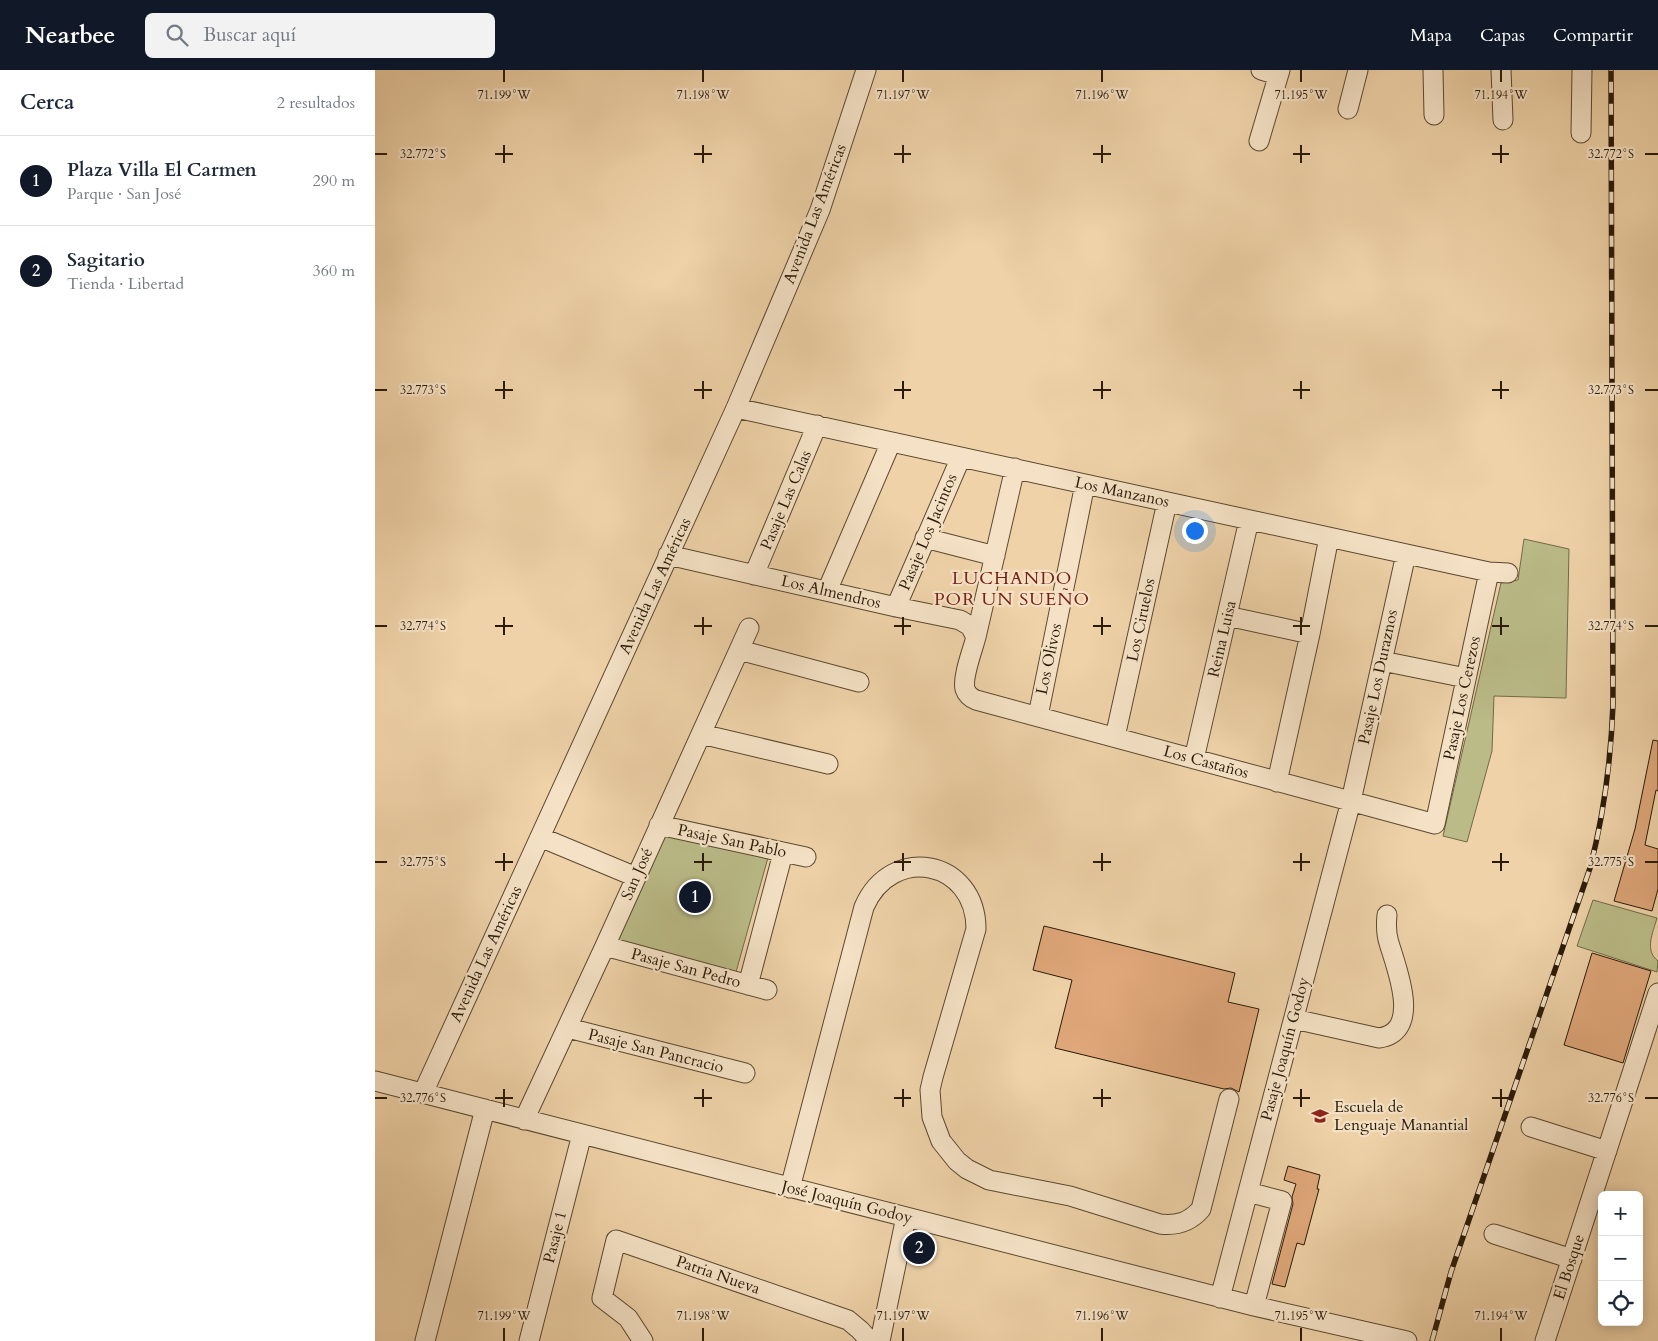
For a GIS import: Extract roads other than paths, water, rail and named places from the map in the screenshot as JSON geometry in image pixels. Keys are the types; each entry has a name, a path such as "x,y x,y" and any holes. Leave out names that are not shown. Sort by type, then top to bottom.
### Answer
{"street":[{"name":"Avenida Las Américas","path":"423,1093 736,408 820,210 866,70"},
{"path":"1348,109 1358,70"},
{"path":"1433,70 1434,115"},
{"path":"1501,70 1503,120"},
{"path":"1581,133 1582,70"},
{"path":"1259,141 1273,72"},
{"name":"Los Manzanos","path":"736,408 1489,572 1508,573"},
{"name":"Pasaje Las Calas","path":"754,575 817,426"},
{"path":"827,591 891,442"},
{"name":"Pasaje Los Jacintos","path":"895,607 961,457"},
{"path":"976,637 1015,468"},
{"name":"Los Olivos","path":"1037,716 1085,484"},
{"name":"Los Ciruelos","path":"1115,738 1167,502"},
{"name":"Reina Luisa","path":"1194,759 1249,520"},
{"path":"1277,782 1310,634 1329,537"},
{"path":"925,538 995,556"},
{"name":"Pasaje Los Duraznos","path":"1351,801 1406,554"},
{"name":"Los Almendros","path":"669,555 960,620 970,626 976,637"},
{"name":"Pasaje Los Cerezos","path":"1435,824 1489,572"},
{"path":"1227,616 1310,634"},
{"name":"San José","path":"524,1120 568,1028 749,628"},
{"name":"Los Castaños","path":"976,637 964,684 966,692 976,700 1435,824"},
{"path":"739,650 859,682"},
{"path":"1382,661 1466,678"},
{"path":"701,734 828,764"},
{"name":"Pasaje Joaquín Godoy","path":"1220,1298 1351,801"},
{"name":"Pasaje San Pablo","path":"659,825 806,857"},
{"path":"540,837 636,877"},
{"path":"748,985 783,853"},
{"path":"790,1188 864,907 871,892 882,880 911,867 933,869 951,877 965,891 974,910 975,929 933,1077 930,1104 932,1117 941,1141 967,1169 989,1180 1070,1196 1159,1224 1175,1225 1189,1220 1201,1209 1229,1099"},
{"path":"1293,1019 1374,1038 1385,1038 1394,1032 1402,1018 1404,998 1389,943 1387,915"},
{"name":"Pasaje San Pedro","path":"605,946 767,990"},
{"name":"El Bosque","path":"1545,1341 1658,993"},
{"name":"Pasaje San Pancracio","path":"568,1028 745,1073"},
{"name":"José Joaquín Godoy","path":"375,1081 1220,1298 1407,1341"},
{"path":"425,1341 485,1109"},
{"path":"1531,1127 1607,1151"},
{"name":"Pasaje 1","path":"529,1341 581,1134"},
{"path":"1248,1192 1282,1200 1254,1306"},
{"path":"880,1341 906,1217"},
{"path":"1494,1234 1572,1259"},
{"name":"Patria Nueva","path":"643,1341 628,1318 602,1298 616,1240 848,1320 861,1330 870,1341"}],"railway":[{"path":"1432,1341 1451,1272 1590,868 1606,787 1611,746 1613,704 1611,70"}],"place":[{"name":"Plaza Villa El Carmen","path":"695,897"},
{"name":"Escuela de Lenguaje Manantial","path":"1320,1116"},
{"name":"Sagitario","path":"919,1248"}],"district":[{"name":"LUCHANDO POR UN SUEÑO","path":"1012,588"}]}
